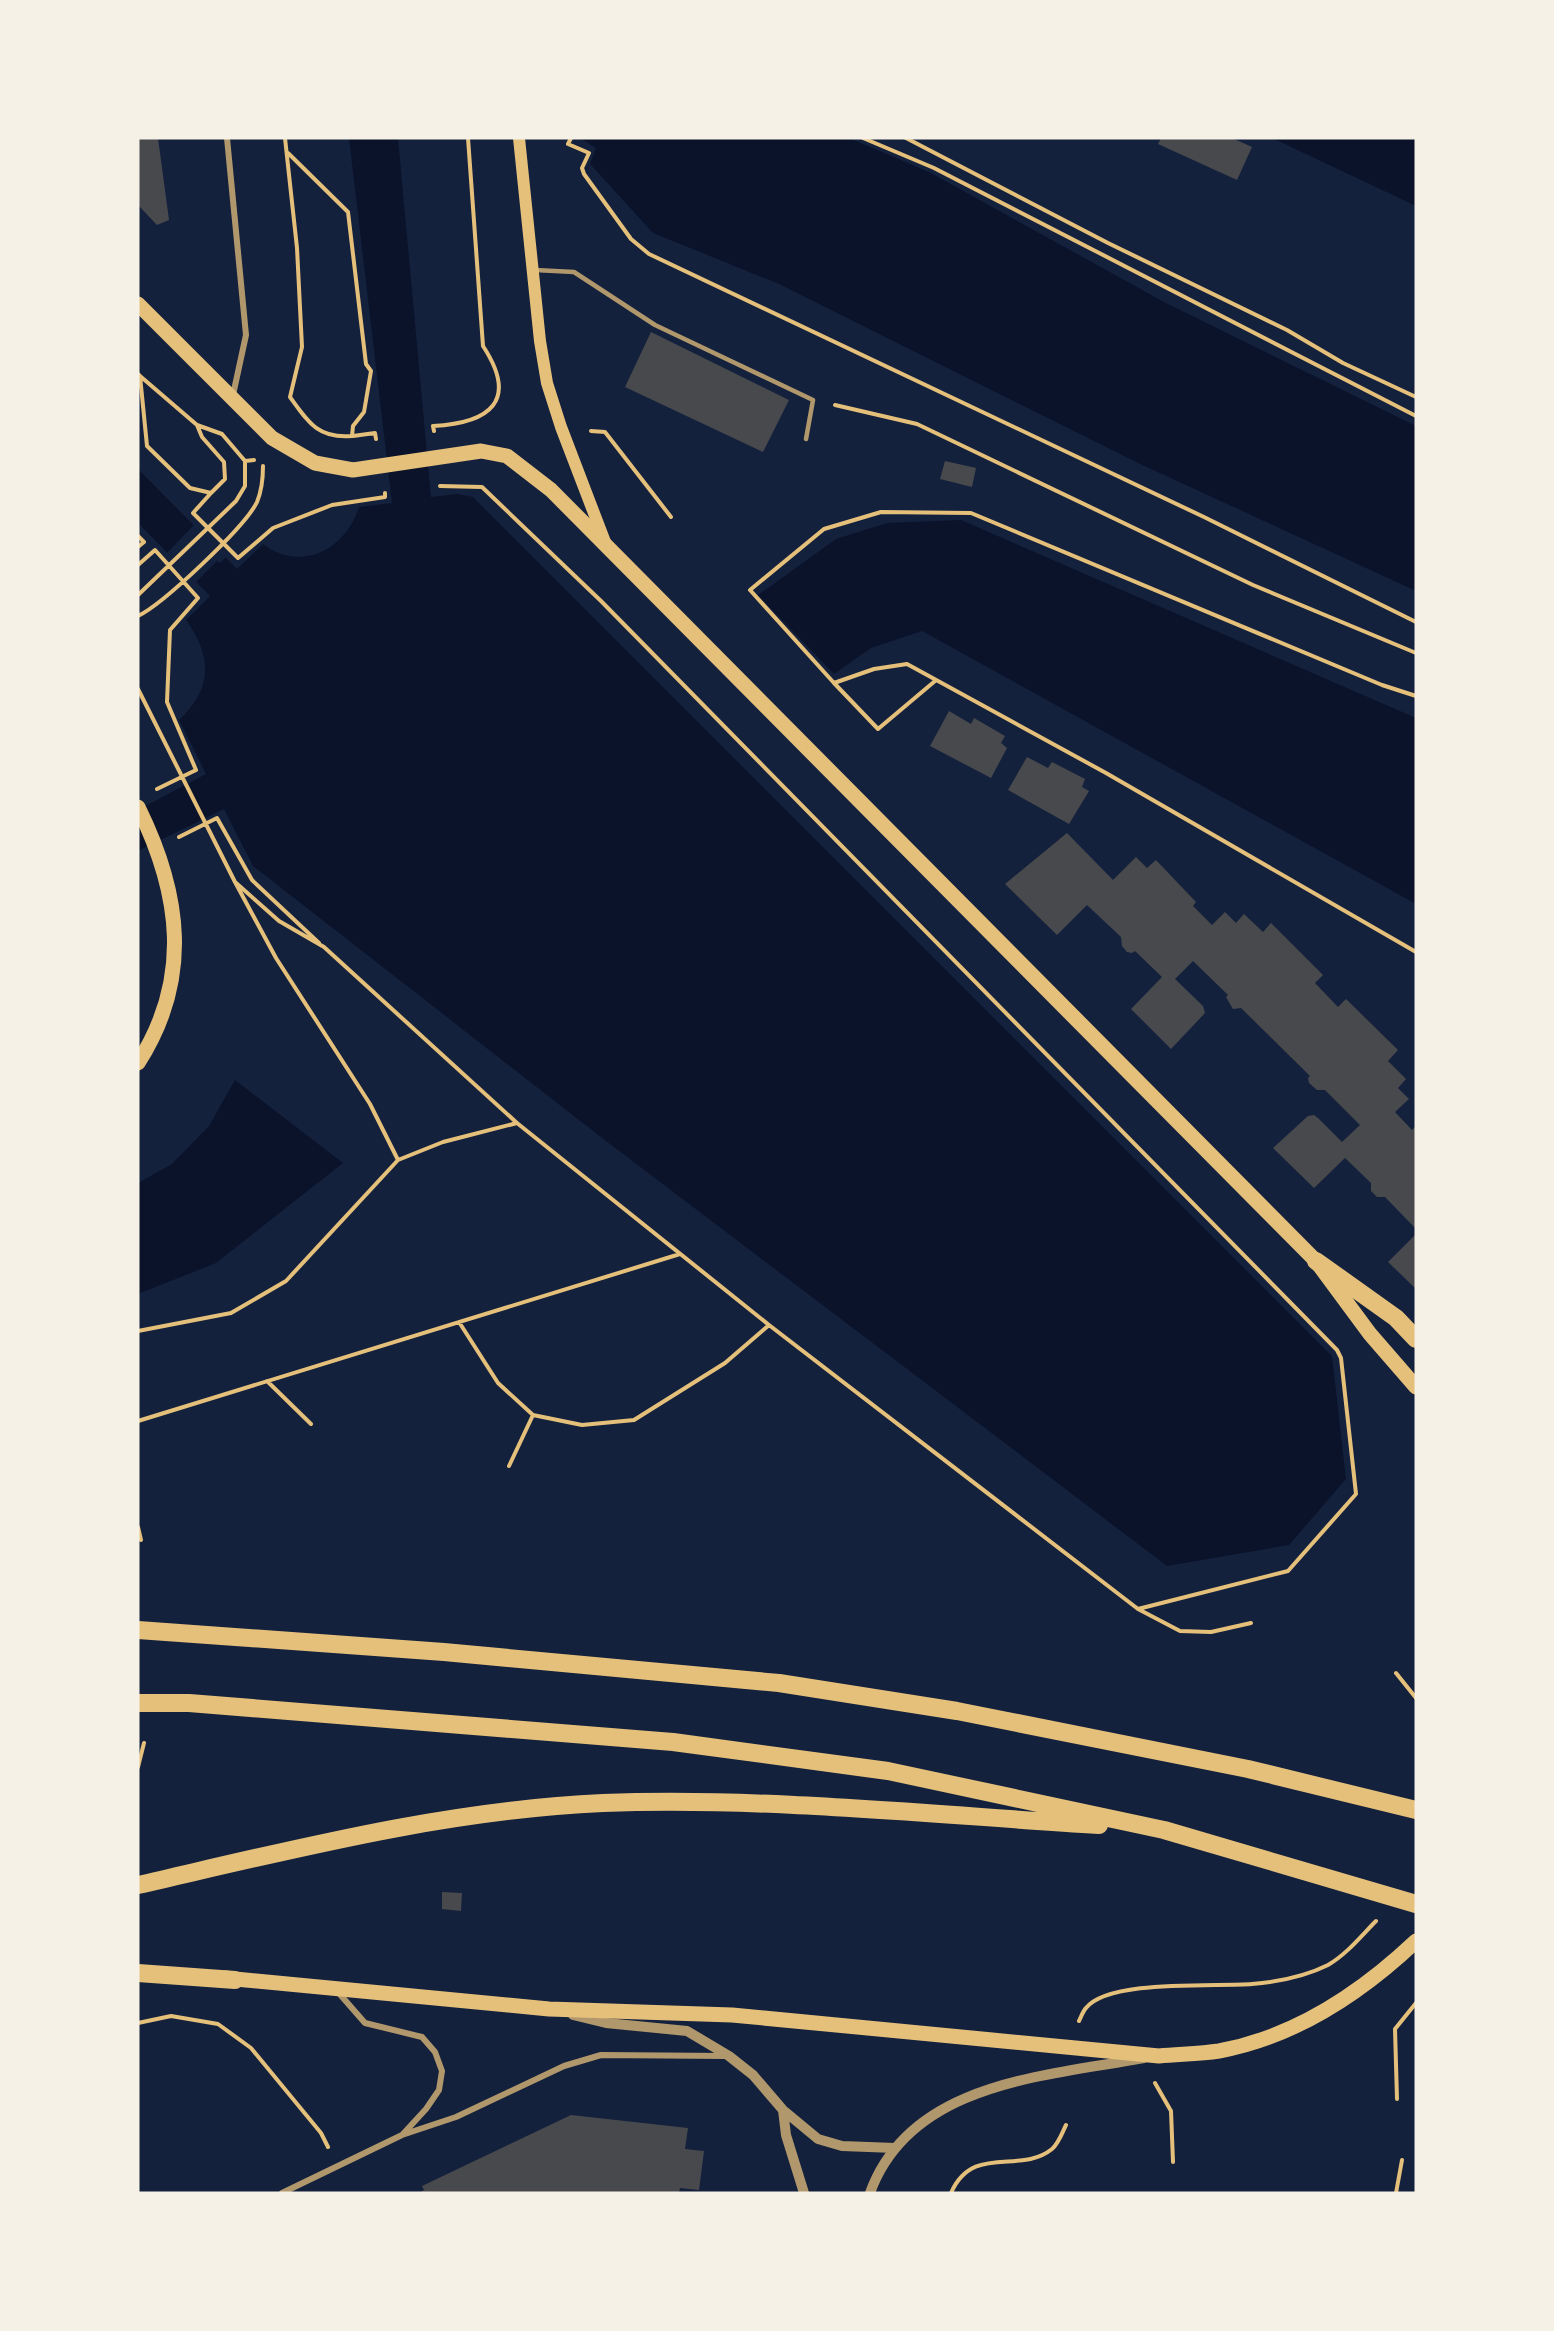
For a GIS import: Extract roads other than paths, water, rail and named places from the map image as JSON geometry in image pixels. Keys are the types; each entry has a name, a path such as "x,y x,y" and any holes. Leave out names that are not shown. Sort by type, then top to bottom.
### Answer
{"highway":[{"path":"1316,1261 1396,1318 1416,1339"},
{"path":"138,1630 444,1652 779,1683 968,1713 1248,1769 1416,1810"},
{"path":"138,1703 189,1703 674,1742 888,1771 1164,1830 1416,1904"},
{"path":"138,1886 409,1825 502,1812 601,1803 711,1801 1164,1830"},
{"path":"138,1973 235,1980"}],"main road":[{"path":"519,138 540,341 547,383 561,427 608,549"},
{"path":"138,304 272,438 315,464 353,470 481,451 507,456 551,490 1316,1261 1370,1334 1416,1387"},
{"path":"138,807 168,889 176,938 171,993 153,1040 138,1063"},
{"path":"138,1965 235,1980 549,2009 732,2015 1159,2056 1219,2050 1270,2036 1307,2020 1353,1995 1416,1941"}],"street":[{"path":"227,138 246,335 232,398"},
{"path":"335,1989 365,2023 422,2037 435,2052 442,2071 439,2090 426,2109 402,2135"},
{"path":"549,2009 606,2023 687,2031 729,2056 753,2075 783,2110 819,2139 842,2146 895,2148"},
{"path":"282,2193 402,2135 456,2117 564,2066 601,2055 729,2056"},
{"path":"880,2193 872,2188 895,2148 928,2119 966,2096 1016,2081 1159,2056"},
{"path":"783,2110 786,2135 804,2193"}],"lane":[{"path":"534,270 574,272 655,325 813,400 806,439"}],"water":[{"path":"349,138 398,138 431,497 458,494 473,497 1332,1356 1346,1479 1289,1545 1167,1566 606,1141 253,866 224,809 138,851 138,810 206,774 179,720 198,696 205,672 201,646 186,620 210,596 138,523 138,469 237,569 263,544 292,556 307,556 320,552 333,545 344,535 359,507 392,503"},
{"path":"580,138 849,138 929,172 1164,302 1416,426 1416,591 1138,463 779,284 653,233 590,164 596,148"},
{"path":"1272,138 1416,138 1416,206"},
{"path":"961,520 1416,718 1416,904 922,631 871,648 834,674 758,595 836,539 887,523"},
{"path":"235,1080 343,1163 216,1263 138,1294 138,1183 172,1164 209,1126"}]}
